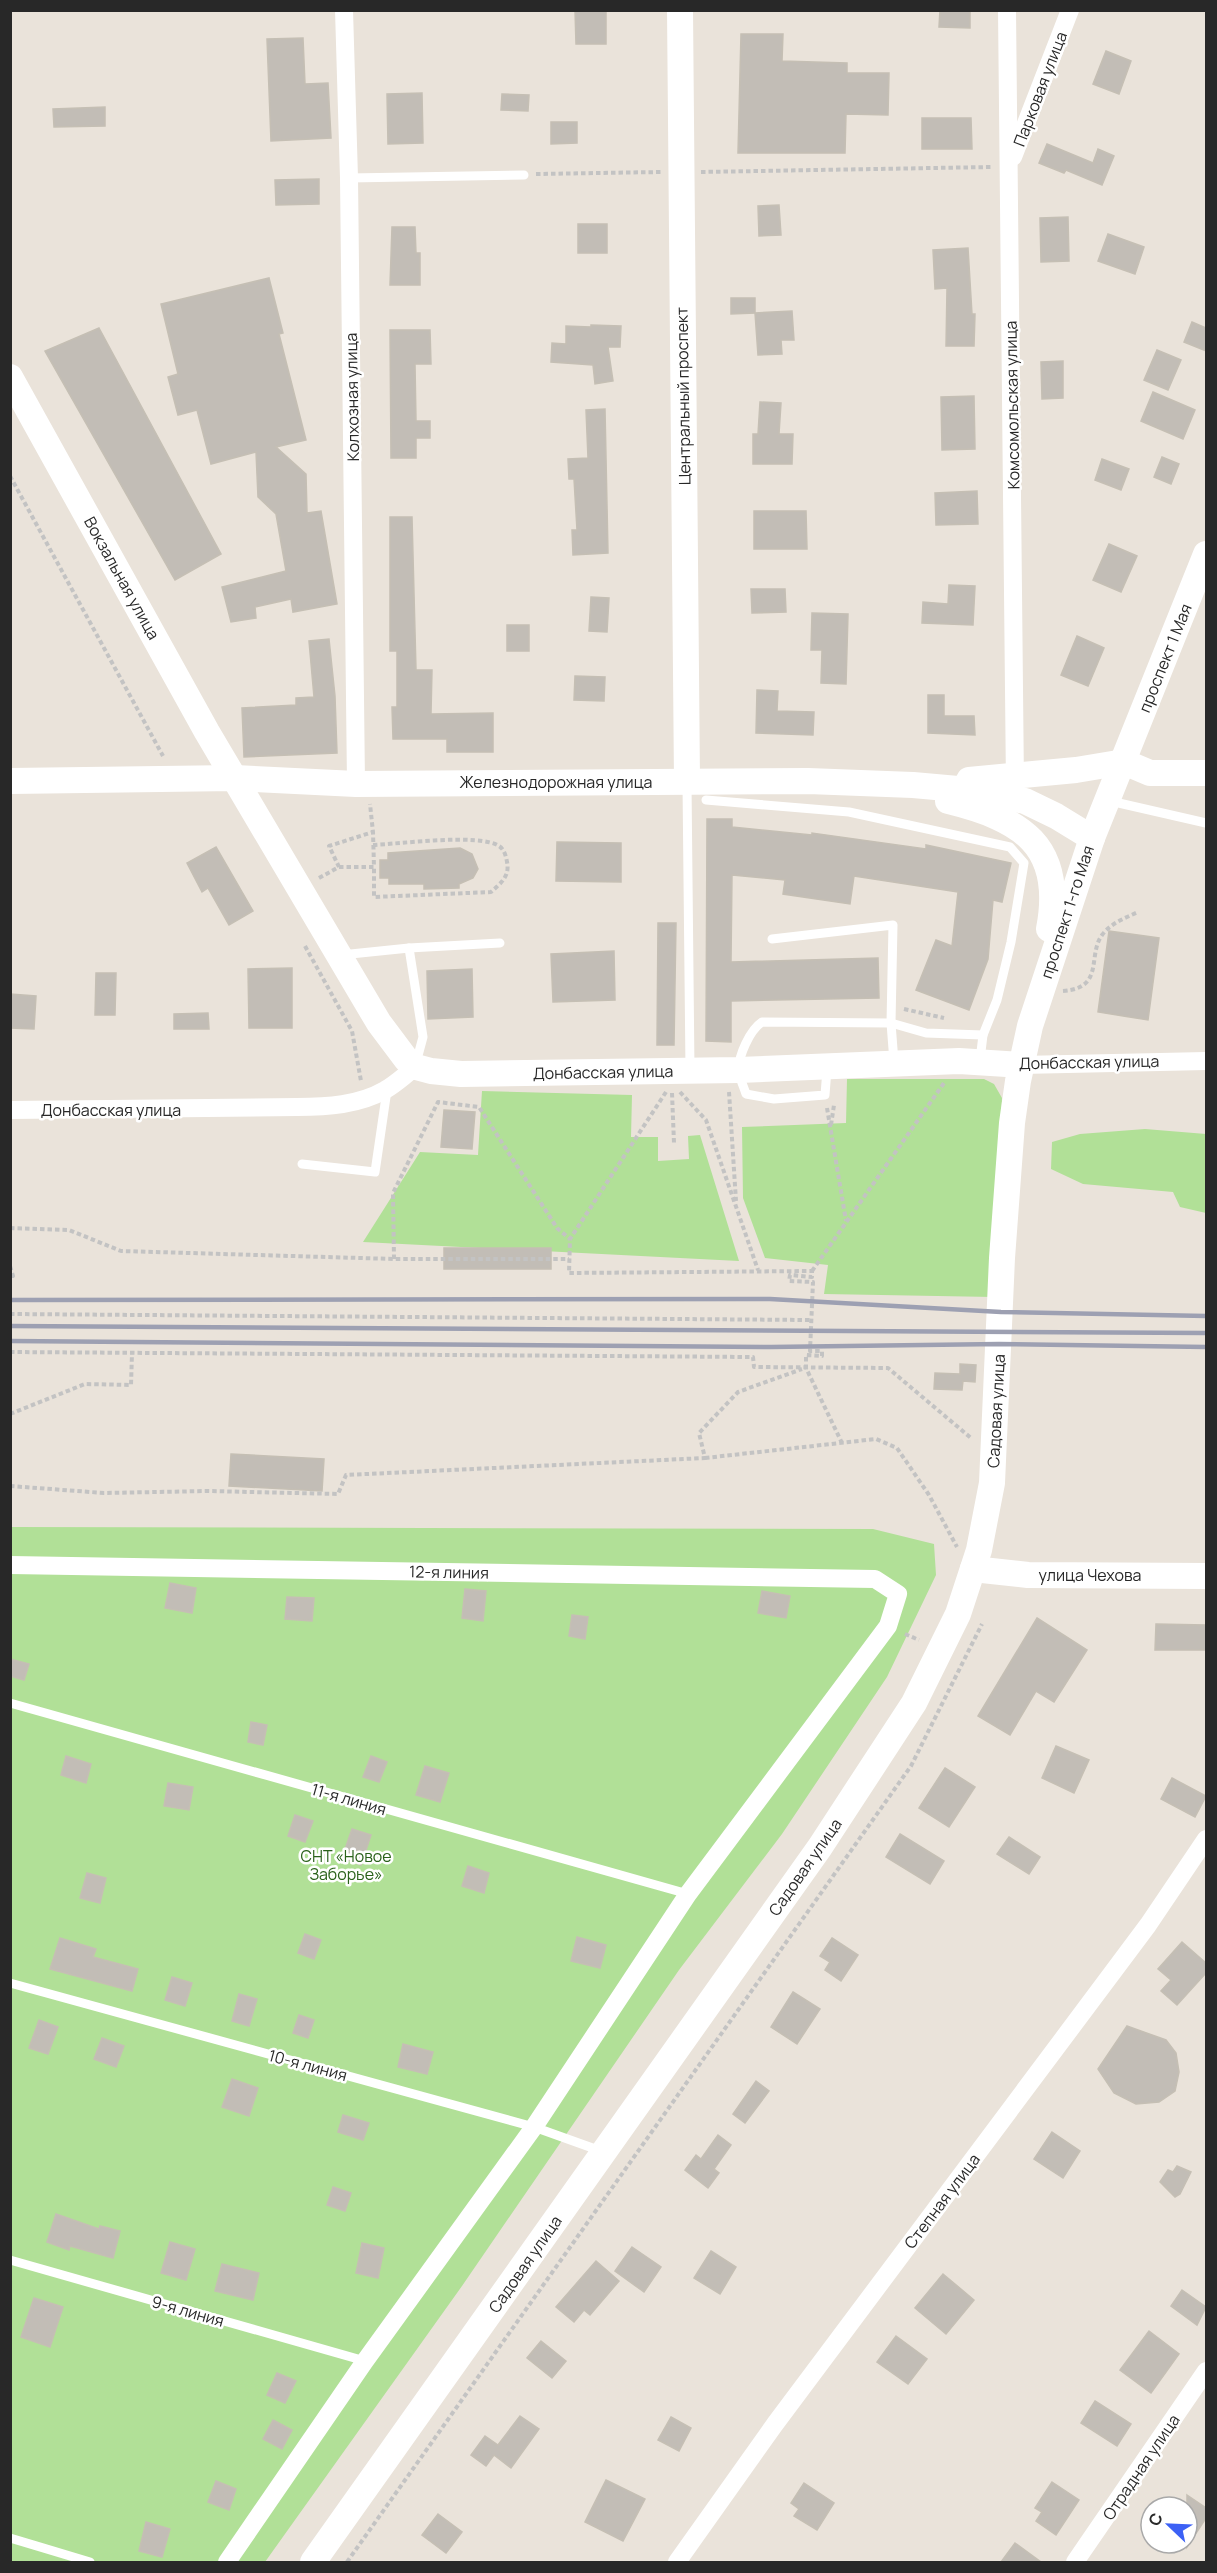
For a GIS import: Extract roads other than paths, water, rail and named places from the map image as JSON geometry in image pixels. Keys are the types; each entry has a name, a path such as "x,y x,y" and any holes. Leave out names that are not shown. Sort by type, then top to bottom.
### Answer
{"main road":[{"name":"Центральный проспект","path":"680,10 687,782"},
{"name":"Вокзальная улица","path":"10,377 235,778 379,1023 406,1059 416,1067"},
{"name":"проспект 1 Мая","path":"1124,762 1206,554"},
{"path":"1015,788 1124,762 1150,773 1206,773"},
{"name":"проспект 1-го Мая","path":"1021,1065 1040,993 1092,838 1124,762"},
{"name":"Железнодорожная улица","path":"10,781 235,778 363,793 687,782 860,783 969,790 1015,788 1092,838"},
{"path":"860,783 979,809 1015,826 1037,845 1050,874 1053,893 1052,913 1030,1026"},
{"name":"Донбасская улица","path":"416,1067 461,1074 678,1075 733,1070 970,1061 1021,1065"},
{"name":"Садовая улица","path":"313,2562 888,1746 935,1664 958,1614 963,1563 986,1525 992,1483 1002,1258 1012,1123 1021,1065"},
{"name":"улица Чехова","path":"963,1563 1028,1575 1206,1576"}],"street":[{"name":"Колхозная улица","path":"344,10 363,793"},
{"name":"Комсомольская улица","path":"1007,10 1015,788"},
{"name":"Парковая улица","path":"1010,167 1070,10"},
{"name":"Донбасская улица","path":"1021,1065 1206,1061"},
{"name":"Донбасская улица","path":"10,1110 342,1105 363,1100 387,1090 416,1067"},
{"name":"12-я линия","path":"10,1565 875,1579 887,1585 898,1594 888,1626 688,1894"},
{"name":"Степная улица","path":"677,2562 775,2424 1148,1925 1206,1839"},
{"path":"227,2562 365,2361 534,2127 688,1894"},
{"name":"Отрадная улица","path":"1076,2562 1206,2371"}],"lane":[{"path":"349,177 524,175"},
{"path":"678,1075 687,782"},
{"path":"706,800 849,812 1010,847 1024,863 1011,942 999,993 970,1061"},
{"path":"1107,801 1206,823"},
{"path":"772,939 893,925 891,1023 894,1065"},
{"path":"339,955 500,943"},
{"path":"409,948 423,1037 416,1067"},
{"path":"828,1067 825,1095 774,1099 746,1094 733,1070 756,1026 762,1022 891,1023 926,1033 983,1035"},
{"path":"302,1164 375,1172 387,1090"},
{"name":"11-я линия","path":"10,1703 688,1894"},
{"name":"10-я линия","path":"10,1983 534,2127 603,2152"},
{"name":"9-я линия","path":"10,2260 365,2361"},
{"path":"10,2538 90,2562"}],"railway":[{"path":"10,1300 770,1299 1001,1312 1206,1316"},
{"path":"10,1326 1206,1333"},
{"path":"10,1341 771,1347 999,1344 1206,1347"}],"park label":[{"name":"СНТ «Новое Заборье»","path":"346,1865"}]}
